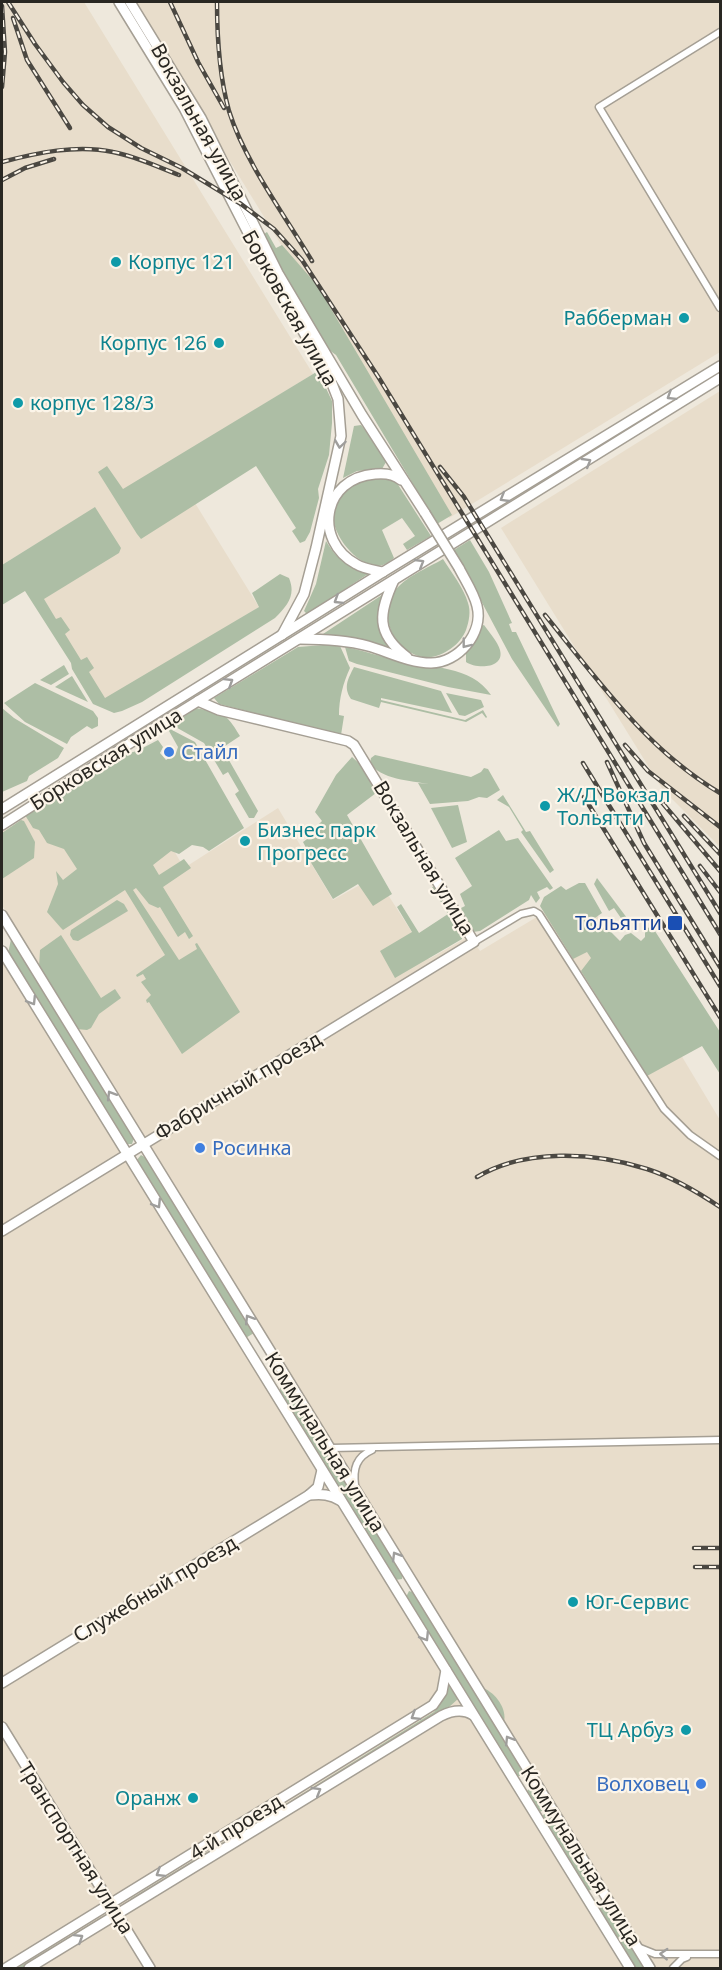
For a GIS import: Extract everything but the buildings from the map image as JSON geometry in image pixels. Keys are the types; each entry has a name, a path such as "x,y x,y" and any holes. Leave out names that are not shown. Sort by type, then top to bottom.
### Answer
{"main road":[{"name":"Борковская улица","path":"119,2 184,108 264,264 329,376 338,399 341,421 340,449 304,594 280,637"},
{"name":"Вокзальная улица","path":"130,2 201,118 278,273 362,415 459,568 478,606 478,619 469,642 454,656 432,663 411,660 366,646 324,639 300,639"},
{"name":"Борковская улица","path":"2,809 720,366"},
{"name":"Борковская улица","path":"2,825 720,378"},
{"path":"341,421 351,410 362,415"},
{"path":"383,572 367,568 346,557 334,542 329,521 335,495 343,485 358,477 389,470 392,466 391,461"},
{"path":"382,473 398,477 405,483"},
{"path":"394,580 385,599 382,621 391,642 411,660"},
{"name":"Вокзальная улица","path":"198,701 219,710 348,741 354,745 474,942"},
{"name":"Коммунальная улица","path":"2,915 650,1968"},
{"name":"Фабричный проезд","path":"2,1231 474,942"},
{"name":"Коммунальная улица","path":"2,951 630,1968"},
{"path":"262,1374 268,1377 274,1376 278,1366"},
{"path":"274,1394 277,1385 290,1384"},
{"path":"309,1495 318,1487 322,1470"},
{"path":"309,1495 332,1496 342,1501"},
{"name":"Служебный проезд","path":"2,1683 309,1495"},
{"path":"397,1591 412,1581"},
{"name":"4-й проезд","path":"6,1968 433,1705 442,1692 446,1670"},
{"name":"4-й проезд","path":"29,1968 441,1716 456,1711 469,1712 474,1715"},
{"name":"Транспортная улица","path":"2,1727 150,1968"},
{"path":"516,1785 531,1775"},
{"path":"262,1810 269,1820"},
{"path":"582,1891 594,1892 597,1886 596,1880"},
{"path":"592,1907 594,1896 601,1894 606,1896"}],"street":[{"path":"720,32 599,107 720,308"},
{"name":"Вокзальная улица","path":"474,942 521,914 534,911 539,914 664,1109 690,1135 720,1156"},
{"path":"331,1448 720,1440"},
{"path":"355,1489 354,1474 358,1461 366,1452 375,1448"},
{"path":"635,1944 655,1954 720,1954"},
{"path":"673,1968 682,1959 697,1954"}],"shaded area":[{"path":"2,2 84,2 313,374 124,490 187,490 259,607 105,702 36,587 93,509 2,565"},
{"path":"132,2 720,2 720,352 449,518"},
{"path":"720,391 720,847 663,790 501,528"},
{"path":"121,759 184,868 278,808 333,900 376,876 429,959 464,939 474,942 480,951 582,890 720,1120 720,1968 652,1968 2,905 2,832"},
{"path":"2,960 623,1968 2,1968"}],"green space":[{"path":"267,232 276,248 282,245 317,285 452,515 437,524 336,355 325,347 261,236"},
{"path":"318,371 332,401 332,423 329,455 318,489 319,498 310,532 305,541 300,543 292,531 296,528 256,466 141,539 98,472 107,466 123,489"},
{"path":"361,425 386,462 382,469 357,471 343,478 354,426"},
{"path":"379,476 395,480 431,536 407,550 403,544 415,536 402,518 382,530 394,558 384,565 377,566 358,558 341,540 333,518 333,507 337,497 345,489"},
{"path":"95,507 121,548 119,553 44,599 56,619 61,617 70,630 65,634 81,660 87,657 94,668 89,672 105,698 259,607 252,593 280,574 289,578 292,590 289,600 275,618 142,702 114,713 93,704 72,669 71,663 25,591 2,605 2,565"},
{"path":"470,540 489,572 512,623 509,624 512,632 516,632 560,724 558,727 512,659 454,550"},
{"path":"326,541 340,559 368,574 307,614 304,611 316,584"},
{"path":"443,559 466,597 469,609 468,624 459,642 447,651 433,657 418,656 409,652 395,638 388,620 390,601 394,592 404,582"},
{"path":"382,595 389,648 348,637 323,634"},
{"path":"484,625 497,644 500,656 494,664 476,666 466,662 466,653 481,626"},
{"path":"336,644 340,646 350,668 343,685 340,703 339,715 344,716 341,735 219,704 214,698 298,647"},
{"path":"345,647 399,661 449,669 473,678 491,695 448,687 357,664 349,661"},
{"path":"64,665 69,674 51,685 40,680"},
{"path":"354,667 441,691 452,713 381,698 381,700 465,720 483,710 487,717 482,713 466,722 381,702 379,708 351,699 347,687"},
{"path":"72,676 88,702 55,687"},
{"path":"35,683 93,711 98,718 98,726 92,729 87,726 71,737 67,744 25,722 4,703"},
{"path":"446,693 481,700 484,707 465,716 459,715"},
{"path":"2,708 14,718 64,748 58,758 29,776 27,781 2,792"},
{"path":"196,708 223,715 231,722 240,736 222,748 258,811 254,818 249,818 235,794 239,791 228,772 223,775 204,743 172,725"},
{"path":"170,729 195,742 244,828 209,851 192,845 179,854 171,851 153,865 159,875 184,859 191,868 163,887 193,936 189,939 185,932 178,937 160,907 149,904 136,888 133,890 179,960 197,949 195,944 197,943 240,1012 182,1054 149,1002 147,1003 146,1000 151,995 141,982 146,979 143,974 137,977 136,975 165,955 125,890 63,930 47,912 58,884 56,871 63,880 77,869 64,849 47,843 25,815 125,754 137,751 158,740 163,747 160,753 166,760 176,753 178,747"},
{"path":"375,755 471,777 484,768 488,769 500,790 487,798 479,797 468,801 430,804 418,783 429,784 381,773 370,763 371,758"},
{"path":"352,757 361,765 376,793 347,815 392,894 373,906 358,884 333,899 310,861 312,859 303,842 321,829 318,825 322,821 315,812 336,775"},
{"path":"503,795 526,832 530,831 554,870 550,873 521,832 523,830 509,807 497,800"},
{"path":"458,805 467,842 452,848 431,808"},
{"path":"21,820 24,821 35,842 34,858 2,879 2,833"},
{"path":"499,830 506,841 518,838 553,888 550,890 547,887 537,892 540,898 536,903 531,895 529,900 480,931 473,932 459,909 465,906 460,894 472,886 455,858"},
{"path":"597,878 627,918 623,921 614,908 609,911 594,884"},
{"path":"579,883 585,883 602,913 592,920 611,932 620,941 625,935 631,933 641,941 645,937 645,930 651,926 653,928 720,1032 720,1074 702,1046 647,1076 581,971 591,958 587,952 573,959 540,906 544,897 561,886 566,890"},
{"path":"435,886 462,930 462,939 395,978 380,951 412,932 397,907 401,904 419,933 448,914 432,887"},
{"path":"117,900 124,904 128,911 78,941 73,940 70,935 71,930"},
{"path":"61,935 101,998 115,989 121,998 99,1014 91,1028 87,1030 77,1029 39,967 40,950"},
{"path":"11,939 134,1138 132,1144 126,1144 8,954"},
{"path":"141,1155 146,1158 254,1333 244,1339 136,1161"},
{"path":"282,1386 288,1388 403,1573 402,1579 395,1580 278,1392"},
{"path":"409,1591 415,1593 524,1771 522,1776 516,1776 406,1597"},
{"path":"449,1682 459,1698 448,1708 274,1813 434,1712 445,1697"},
{"path":"483,1688 500,1702 504,1712 504,1722"},
{"path":"529,1788 535,1789 547,1808 538,1813 526,1793"},
{"path":"549,1811 594,1886 591,1890 587,1891 540,1817"},
{"path":"253,1824 256,1825 133,1903 130,1899"},
{"path":"599,1903 605,1903 646,1968 633,1968 597,1907"},
{"path":"108,1913 111,1914 27,1968 17,1968"}],"railway":[{"path":"8,2 63,82 83,105 108,127 241,204 274,229 302,260 379,378 720,934"},
{"path":"170,2 198,62 224,108"},
{"path":"217,2 218,43 229,111 244,149 312,261"},
{"path":"2,6 5,52 2,87"},
{"path":"13,18 27,60 70,128"},
{"path":"2,162 71,149 99,150 130,156 179,175"},
{"path":"2,180 25,168 54,159"},
{"path":"440,467 464,497 720,913"},
{"path":"545,615 604,689 647,735 694,776 720,793"},
{"path":"625,745 648,771 720,827"},
{"path":"607,762 644,843 720,967"},
{"path":"583,763 720,986"},
{"path":"654,793 720,871"},
{"path":"584,797 720,1017"},
{"path":"684,816 720,854"},
{"path":"700,866 720,892"},
{"path":"477,1177 517,1161 538,1157 583,1156 626,1163 656,1172 720,1207"},
{"path":"694,1548 720,1548"},
{"path":"695,1567 720,1567"}],"place":[{"name":"Корпус 121","path":"116,262"},
{"name":"Рабберман","path":"684,318"},
{"name":"Корпус 126","path":"219,343"},
{"name":"корпус 128/3","path":"18,403"},
{"name":"Стайл","path":"169,752"},
{"name":"Ж/Д Вокзал Тольятти","path":"545,806"},
{"name":"Бизнес парк Прогресс","path":"245,841"},
{"name":"Тольятти","path":"675,923"},
{"name":"Росинка","path":"200,1148"},
{"name":"Юг-Сервис","path":"573,1602"},
{"name":"ТЦ Арбуз","path":"686,1730"},
{"name":"Волховец","path":"701,1784"},
{"name":"Оранж","path":"193,1798"}]}
